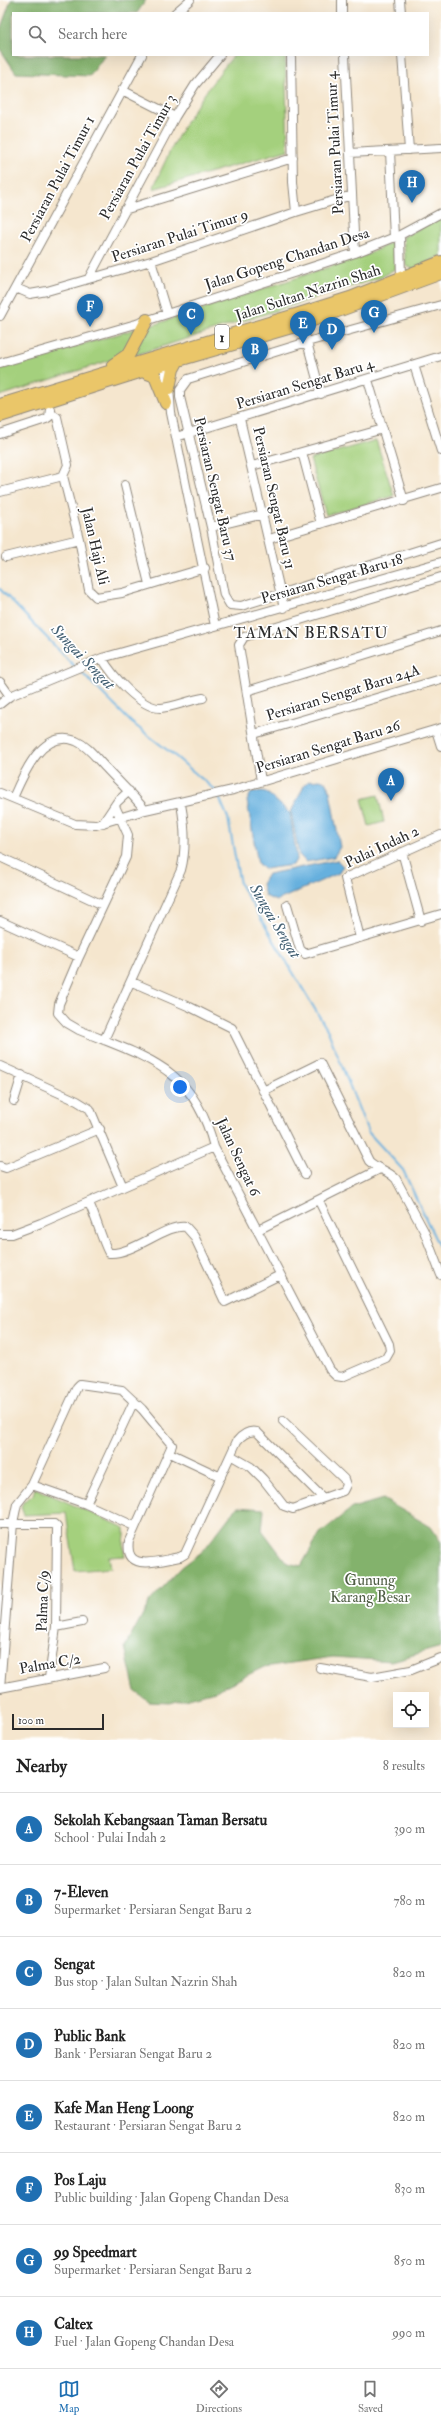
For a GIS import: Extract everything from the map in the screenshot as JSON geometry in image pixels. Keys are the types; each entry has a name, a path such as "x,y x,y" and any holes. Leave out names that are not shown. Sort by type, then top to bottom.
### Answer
{"highway":[{"name":"Jalan Sultan Nazrin Shah","path":"2,412 95,375 350,298 402,279 441,262"},
{"name":"Jalan Sultan Nazrin Shah","path":"2,412 50,400 160,364 302,324 441,273"},
{"path":"95,375 126,358 147,320"},
{"path":"95,375 114,374 160,364 239,332"},
{"path":"169,388 172,372 178,360"},
{"path":"142,371 155,376 168,408"}],"street":[{"path":"176,12 190,0"},
{"path":"342,0 342,12"},
{"path":"400,0 400,12"},
{"name":"Persiaran Pulai Timur 1","path":"0,316 141,56"},
{"name":"Persiaran Pulai Timur 3","path":"89,278 175,117 195,85 219,56"},
{"path":"291,56 293,158 296,212"},
{"name":"Persiaran Pulai Timur 4","path":"345,56 355,253"},
{"path":"402,56 409,150"},
{"path":"122,90 175,117"},
{"path":"350,153 441,148"},
{"path":"390,151 402,279"},
{"path":"124,210 293,158"},
{"name":"Persiaran Pulai Timur 9","path":"16,288 25,292 37,293 151,261 296,212 352,195"},
{"name":"Jalan Gopeng Chandan Desa","path":"0,363 168,314 355,253 397,236 441,213"},
{"path":"151,261 168,314"},
{"path":"307,342 441,305"},
{"path":"302,324 321,394"},
{"name":"Persiaran Sengat Baru 37","path":"281,592 241,606 230,605 224,596 211,527 188,434 180,397 180,390 188,379 307,342"},
{"name":"Persiaran Sengat Baru 4","path":"176,437 368,380 441,356"},
{"path":"160,364 169,388 168,408"},
{"path":"160,364 168,408 176,437 215,626"},
{"path":"414,365 441,451"},
{"path":"368,380 404,501"},
{"path":"0,434 46,419 50,413 50,400"},
{"path":"0,492 63,476 68,465 57,417 50,413"},
{"name":"Persiaran Sengat Baru 31","path":"240,419 264,514 284,608"},
{"path":"252,466 383,429"},
{"path":"302,452 321,524"},
{"name":"Jalan Haji Ali","path":"63,476 92,595 99,598 204,568"},
{"path":"125,485 149,584"},
{"path":"269,539 404,501 441,488"},
{"path":"211,527 264,514"},
{"path":"6,557 79,539"},
{"path":"281,592 441,543"},
{"path":"440,562 441,571"},
{"name":"Persiaran Sengat Baru 18","path":"0,704 10,696 72,672 88,663 102,658 284,608 440,562"},
{"path":"261,781 239,645 241,640 244,637 441,577"},
{"path":"247,691 441,631"},
{"path":"102,658 109,670 124,686 153,708 162,708 203,698"},
{"name":"Persiaran Sengat Baru 24A","path":"254,734 441,679"},
{"path":"0,682 10,696"},
{"path":"438,729 441,746"},
{"name":"Persiaran Sengat Baru 26","path":"0,793 75,824 91,826 145,810 181,804 224,792 375,746 438,729"},
{"path":"13,798 36,755 44,747 62,739 77,742 84,746 129,791 145,810"},
{"path":"103,823 115,806 129,791"},
{"path":"104,1040 132,982 181,870 185,857 185,827 181,804"},
{"path":"0,921 79,956 128,852 128,835 115,806"},
{"name":"Pulai Indah 2","path":"360,938 345,878 441,835"},
{"path":"402,852 421,921"},
{"path":"0,857 103,905"},
{"path":"287,905 300,949 305,954 441,914"},
{"name":"Jalan Sengat 6","path":"79,956 58,1009 61,1018 67,1023 158,1064 179,1080 202,1114 214,1147 280,1275 336,1376 342,1378 386,1358 390,1351 389,1344 319,1201"},
{"path":"132,982 232,1028 305,1174"},
{"path":"263,1091 320,1063 369,1161 380,1169 391,1173 396,1178 424,1231 441,1275"},
{"path":"0,1066 84,1104 90,1109 100,1129 123,1187"},
{"path":"14,1101 22,1075"},
{"path":"0,1166 6,1168 100,1129"},
{"path":"0,1234 18,1232 90,1203 214,1147"},
{"path":"258,1230 319,1201 380,1169"},
{"path":"90,1203 109,1253 138,1246 178,1228 186,1227 194,1236 225,1302 280,1275"},
{"path":"0,1688 13,1523 17,1504 32,1485 77,1387 80,1384 119,1388 134,1401 171,1449 221,1477"},
{"path":"86,1504 134,1401"},
{"path":"232,1456 251,1467 263,1479 284,1506 293,1509 343,1491 346,1485 344,1479 283,1420"},
{"path":"171,1449 134,1526 128,1549 135,1560 142,1563 180,1557 185,1554 241,1436 253,1431 257,1432 322,1498"},
{"path":"32,1485 86,1504 134,1526"},
{"path":"0,1524 13,1523"},
{"name":"Palma C/9","path":"13,1523 56,1524 58,1570 56,1627 49,1678"},
{"path":"56,1627 82,1622"},
{"path":"320,1668 372,1677 411,1670 441,1658"},
{"name":"Palma C/2","path":"0,1688 104,1668"}],"green space":[{"path":"11,0 146,0 138,12 12,12 12,56 104,56 90,76 16,73 0,49 0,30"},
{"path":"233,56 285,56 288,150 153,189 178,135"},
{"path":"441,217 441,256 414,269 406,266 403,237"},
{"path":"392,242 396,268 382,277 132,356 147,327 369,254"},
{"path":"139,328 120,357 0,396 0,368"},
{"path":"376,440 394,496 326,515 310,459"},
{"path":"378,795 384,822 369,826 362,799"},
{"path":"35,1488 125,1528 125,1556 109,1557 111,1568 75,1571 66,1513 24,1515 21,1507 24,1501 33,1495"},
{"name":"Gunung Karang Besar","path":"383,1499 431,1527 441,1542 441,1647 392,1661 333,1657 264,1667 215,1691 170,1703 149,1702 135,1691 125,1647 150,1601 182,1567 203,1551 237,1507 264,1509 262,1530 287,1563 301,1566 320,1533 352,1508"}],"water":[{"path":"320,780 326,782 329,787 340,847 334,857 306,862 299,855 291,812 305,784 309,781"},
{"path":"262,791 266,792 290,813 297,858 293,865 265,869 258,864 247,801 251,793"},
{"path":"337,860 343,866 339,873 276,901 265,896 262,884 268,874"}],"waterway":[{"name":"Sungai Sengat","path":"0,589 75,667"},
{"name":"Sungai Sengat","path":"79,670 131,722 175,756 216,791"},
{"name":"Sungai Sengat","path":"218,795 228,818 240,884 328,1031 368,1132 403,1170 441,1251"}],"place":[{"name":"Caltex","path":"412,203"},
{"name":"Pos Laju","path":"90,327"},
{"name":"99 Speedmart","path":"374,333"},
{"name":"Sengat","path":"191,335"},
{"name":"Kafe Man Heng Loong","path":"303,344"},
{"name":"Public Bank","path":"332,350"},
{"name":"7-Eleven","path":"255,370"},
{"name":"Sekolah Kebangsaan Taman Bersatu","path":"391,801"}],"district":[{"name":"TAMAN BERSATU","path":"311,633"}]}
